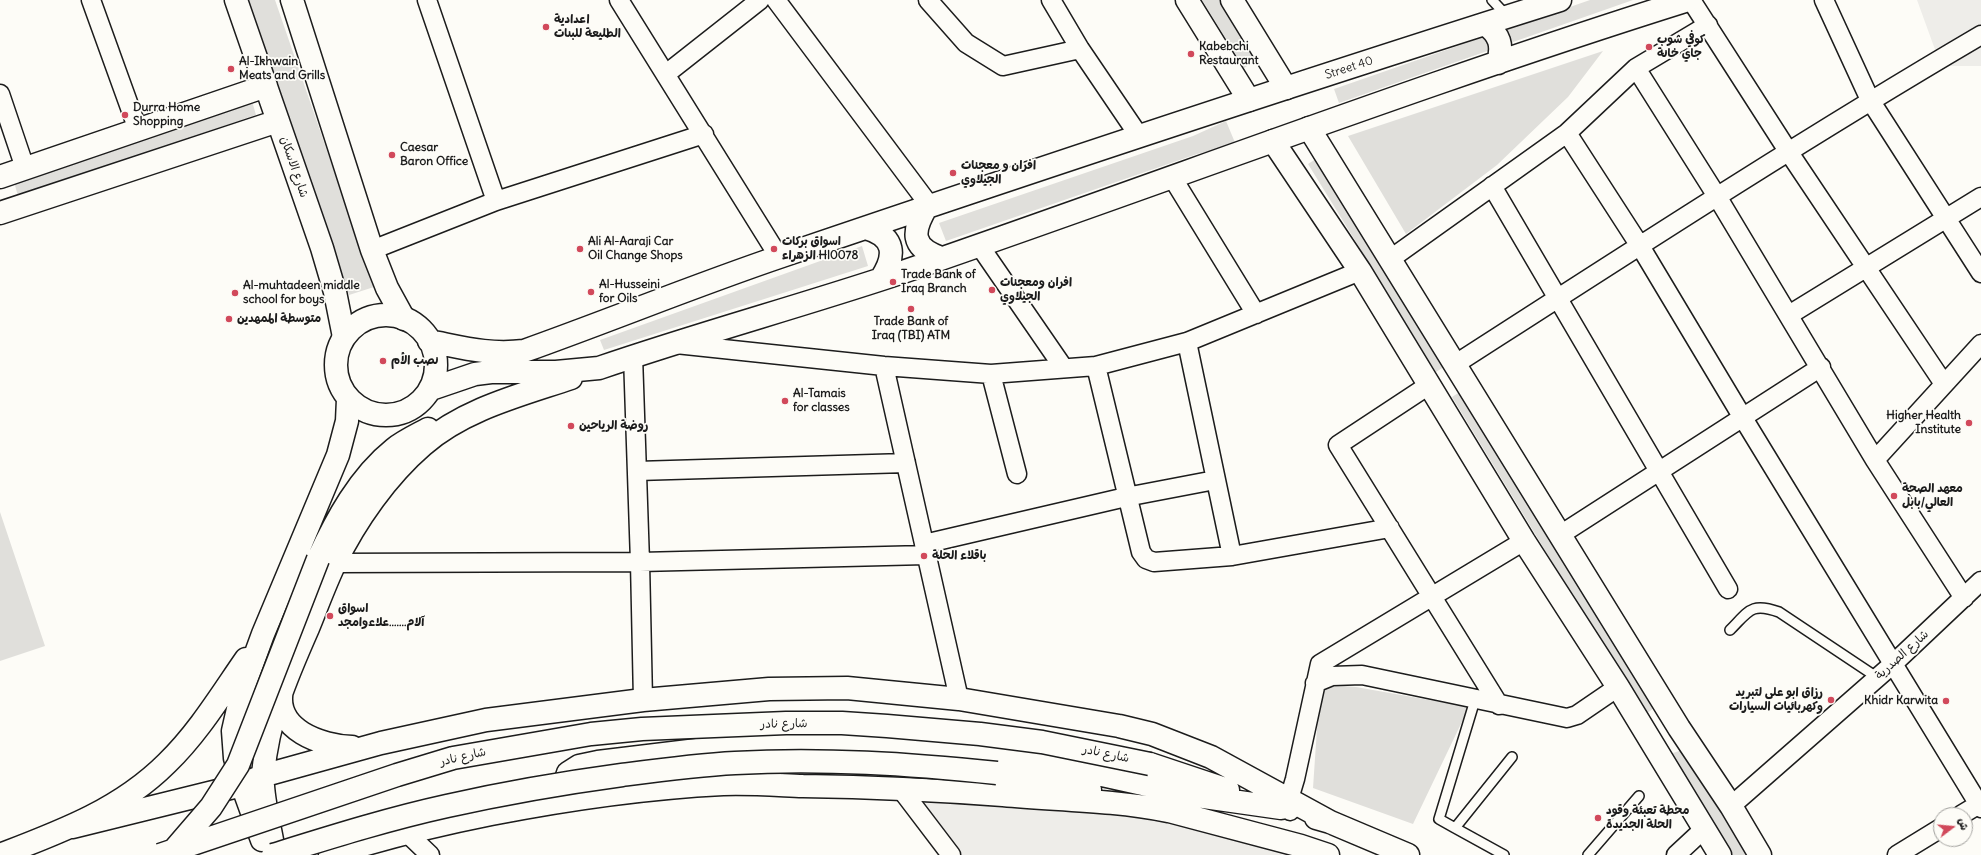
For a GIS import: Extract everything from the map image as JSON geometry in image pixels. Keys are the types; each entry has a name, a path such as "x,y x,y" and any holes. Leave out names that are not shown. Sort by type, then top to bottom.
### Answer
{"main road":[{"name":"شارع الاسكان","path":"236,0 329,270 344,337"},
{"path":"292,0 372,250 387,288 404,319"},
{"path":"1187,0 1249,100"},
{"path":"1232,0 1286,88"},
{"name":"Street 40","path":"429,341 482,352 502,354 524,351 780,257 928,206 1558,0"},
{"path":"270,851 262,776 269,732 284,684 327,561 342,511 375,468 394,449 432,426 633,356 881,279 1498,62 1689,0"},
{"path":"1485,24 1498,35 1501,51 1498,62"},
{"path":"0,176 266,86"},
{"path":"2,206 278,121"},
{"path":"1309,128 1388,260 1665,705 1731,806 1760,855"},
{"path":"1274,141 1360,271 1524,540 1618,687 1720,855"},
{"path":"928,206 917,224 918,242 926,250 941,258"},
{"path":"866,228 875,230 885,238 890,248 891,261 881,279"},
{"path":"388,315 404,319 414,324 429,341 435,356 435,373 431,389 421,402 408,411 392,416 376,415 360,409 348,399 339,385 335,368 337,352 344,337 356,324 371,317 388,315"},
{"path":"431,389 475,374 491,372 556,372 599,368"},
{"path":"1434,392 1443,390 1452,383 1459,373"},
{"path":"270,851 243,789 235,758 234,731 244,686 338,455 347,421 348,399"},
{"path":"168,855 211,807 238,765 327,561"},
{"path":"0,855 72,827 109,808 139,788 166,764 191,736 264,634"},
{"path":"284,684 281,696 287,719 305,736 323,743 342,747 362,747 486,720 643,700 770,689 847,688 959,699 1119,726 1152,734 1211,756 1287,806 1330,822 1408,855"},
{"path":"1637,720 1648,720 1654,718 1659,714 1665,705"},
{"name":"شارع نادر","path":"160,855 397,775 452,758 591,734 642,729 786,723 842,723 980,734 1042,742 1150,764 1287,806"},
{"path":"1661,760 1666,749 1671,745 1676,742 1687,740"},
{"path":"72,827 208,793 243,789 262,776 381,743"},
{"path":"591,796 574,795 569,793 565,786 565,779 568,773 573,769 598,762 722,747 773,745 873,746 1008,758 1084,770 1197,796 1287,806"},
{"path":"270,851 446,806 577,781 663,768 736,762 863,762 997,773 1087,789 1301,846 1328,855"},
{"path":"330,855 406,832 532,806 591,796 725,784 900,788 1093,800 1140,805 1168,811"},
{"path":"343,855 370,842"}],"street":[{"path":"91,0 138,130"},
{"path":"427,0 496,201"},
{"path":"619,0 780,257"},
{"path":"666,74 760,0"},
{"path":"776,0 928,206"},
{"path":"928,0 966,43 1003,66 1080,49"},
{"path":"1051,0 1080,49 1139,136"},
{"path":"1689,0 1708,25 1788,151 1944,384"},
{"path":"1824,0 1870,100 1981,273"},
{"path":"1388,260 1567,133 1636,68 1708,25"},
{"path":"1459,373 1558,299 1718,198 1788,151 1870,100 1981,35"},
{"path":"1636,68 1718,198 1875,460 1964,598"},
{"path":"0,94 25,168"},
{"path":"1567,133 1640,246 1743,418 1980,805"},
{"path":"372,250 496,201 704,134"},
{"path":"1172,177 1256,314"},
{"path":"1492,186 1728,589"},
{"path":"1789,315 1981,197"},
{"path":"980,245 1063,368"},
{"path":"675,344 884,366 991,374 1096,366 1187,342 1360,271"},
{"path":"1187,342 1232,556"},
{"path":"1875,460 1981,344"},
{"path":"633,356 643,700"},
{"path":"884,366 959,699"},
{"path":"1096,366 1126,497 1141,552 1146,560 1154,562 1232,556 1390,528"},
{"path":"1560,535 1820,367"},
{"path":"991,374 1016,474"},
{"path":"1434,392 1338,445 1499,705"},
{"path":"637,471 906,463"},
{"path":"327,561 640,562 925,550 1126,497 1215,480"},
{"path":"1287,806 1295,779 1320,664 1524,540"},
{"name":"شارع الصدرية","path":"1731,806 1894,664 1981,581"},
{"path":"1315,683 1332,676 1362,675 1499,705 1567,718 1577,715 1618,687"},
{"path":"900,788 951,855"},
{"path":"1676,855 1704,829"},
{"path":"406,832 430,855"},
{"path":"1897,855 1933,833"}],"lane":[{"path":"1492,0 1508,17"},
{"path":"1730,630 1752,608 1764,607 1779,612 1878,678"},
{"path":"1476,700 1440,819 1504,855"},
{"path":"1455,828 1512,757"},
{"path":"1588,855 1639,796"}],"shaded area":[{"path":"247,0 275,0 374,287 349,295"},
{"path":"1202,0 1225,0 1261,58 1244,68"},
{"path":"1590,0 1633,0 1339,103 1334,89"},
{"path":"1917,0 1981,0 1981,66 1941,66"},
{"path":"1603,51 1568,97 1497,165 1406,234 1348,136"},
{"path":"252,101 256,115 18,196 14,182"},
{"path":"1226,121 1236,145 1197,154 946,241 939,223 1193,136"},
{"path":"1322,155 1453,361 1436,372 1308,164"},
{"path":"862,246 868,266 604,350 600,340"},
{"path":"1466,388 1655,707 1645,715 1452,397"},
{"path":"0,512 45,646 0,661"},
{"path":"1320,684 1356,687 1469,707 1413,824 1313,788"},
{"path":"1682,750 1747,855 1730,855 1670,754"},
{"path":"894,785 1179,822 1284,855 960,855"}],"place":[{"name":"اعدادية الطليعة للبنات","path":"546,27"},
{"name":"كوفي شوب جاي خانة","path":"1649,47"},
{"name":"Kabebchi Restaurant","path":"1191,54"},
{"name":"Al-Ikhwain Meats and Grills","path":"231,69"},
{"name":"Durra Home Shopping","path":"125,115"},
{"name":"Caesar Baron Office","path":"392,155"},
{"name":"افران و معجنات الجيلاوي","path":"953,173"},
{"name":"Ali Al-Aaraji Car Oil Change Shops","path":"580,249"},
{"name":"اسواق بركات الزهراء Hl0078","path":"774,249"},
{"name":"Trade Bank of Iraq Branch","path":"893,282"},
{"name":"افران ومعجنات الجيلاوي","path":"992,290"},
{"name":"Al-Husseini for Oils","path":"591,292"},
{"name":"Al-muhtadeen middle school for boys","path":"235,293"},
{"name":"Trade Bank of Iraq (TBI) ATM","path":"911,309"},
{"name":"متوسطة الممهدين","path":"229,319"},
{"name":"نصب الأم","path":"383,361"},
{"name":"Al-Tamais for classes","path":"785,401"},
{"name":"Higher Health Institute","path":"1969,423"},
{"name":"روضة الرياحين","path":"571,426"},
{"name":"معهد الصحة العالي/بابل","path":"1894,496"},
{"name":"باقلاء الحلة","path":"924,556"},
{"name":"اسواق آلام.......علاءوامجد","path":"330,616"},
{"name":"رزاق ابو علي لتبريد وكهربائيات السيارات","path":"1831,700"},
{"name":"Khidr Karwita","path":"1946,701"},
{"name":"محطة تعبئة وقود الحلة الجديدة","path":"1598,818"}]}
